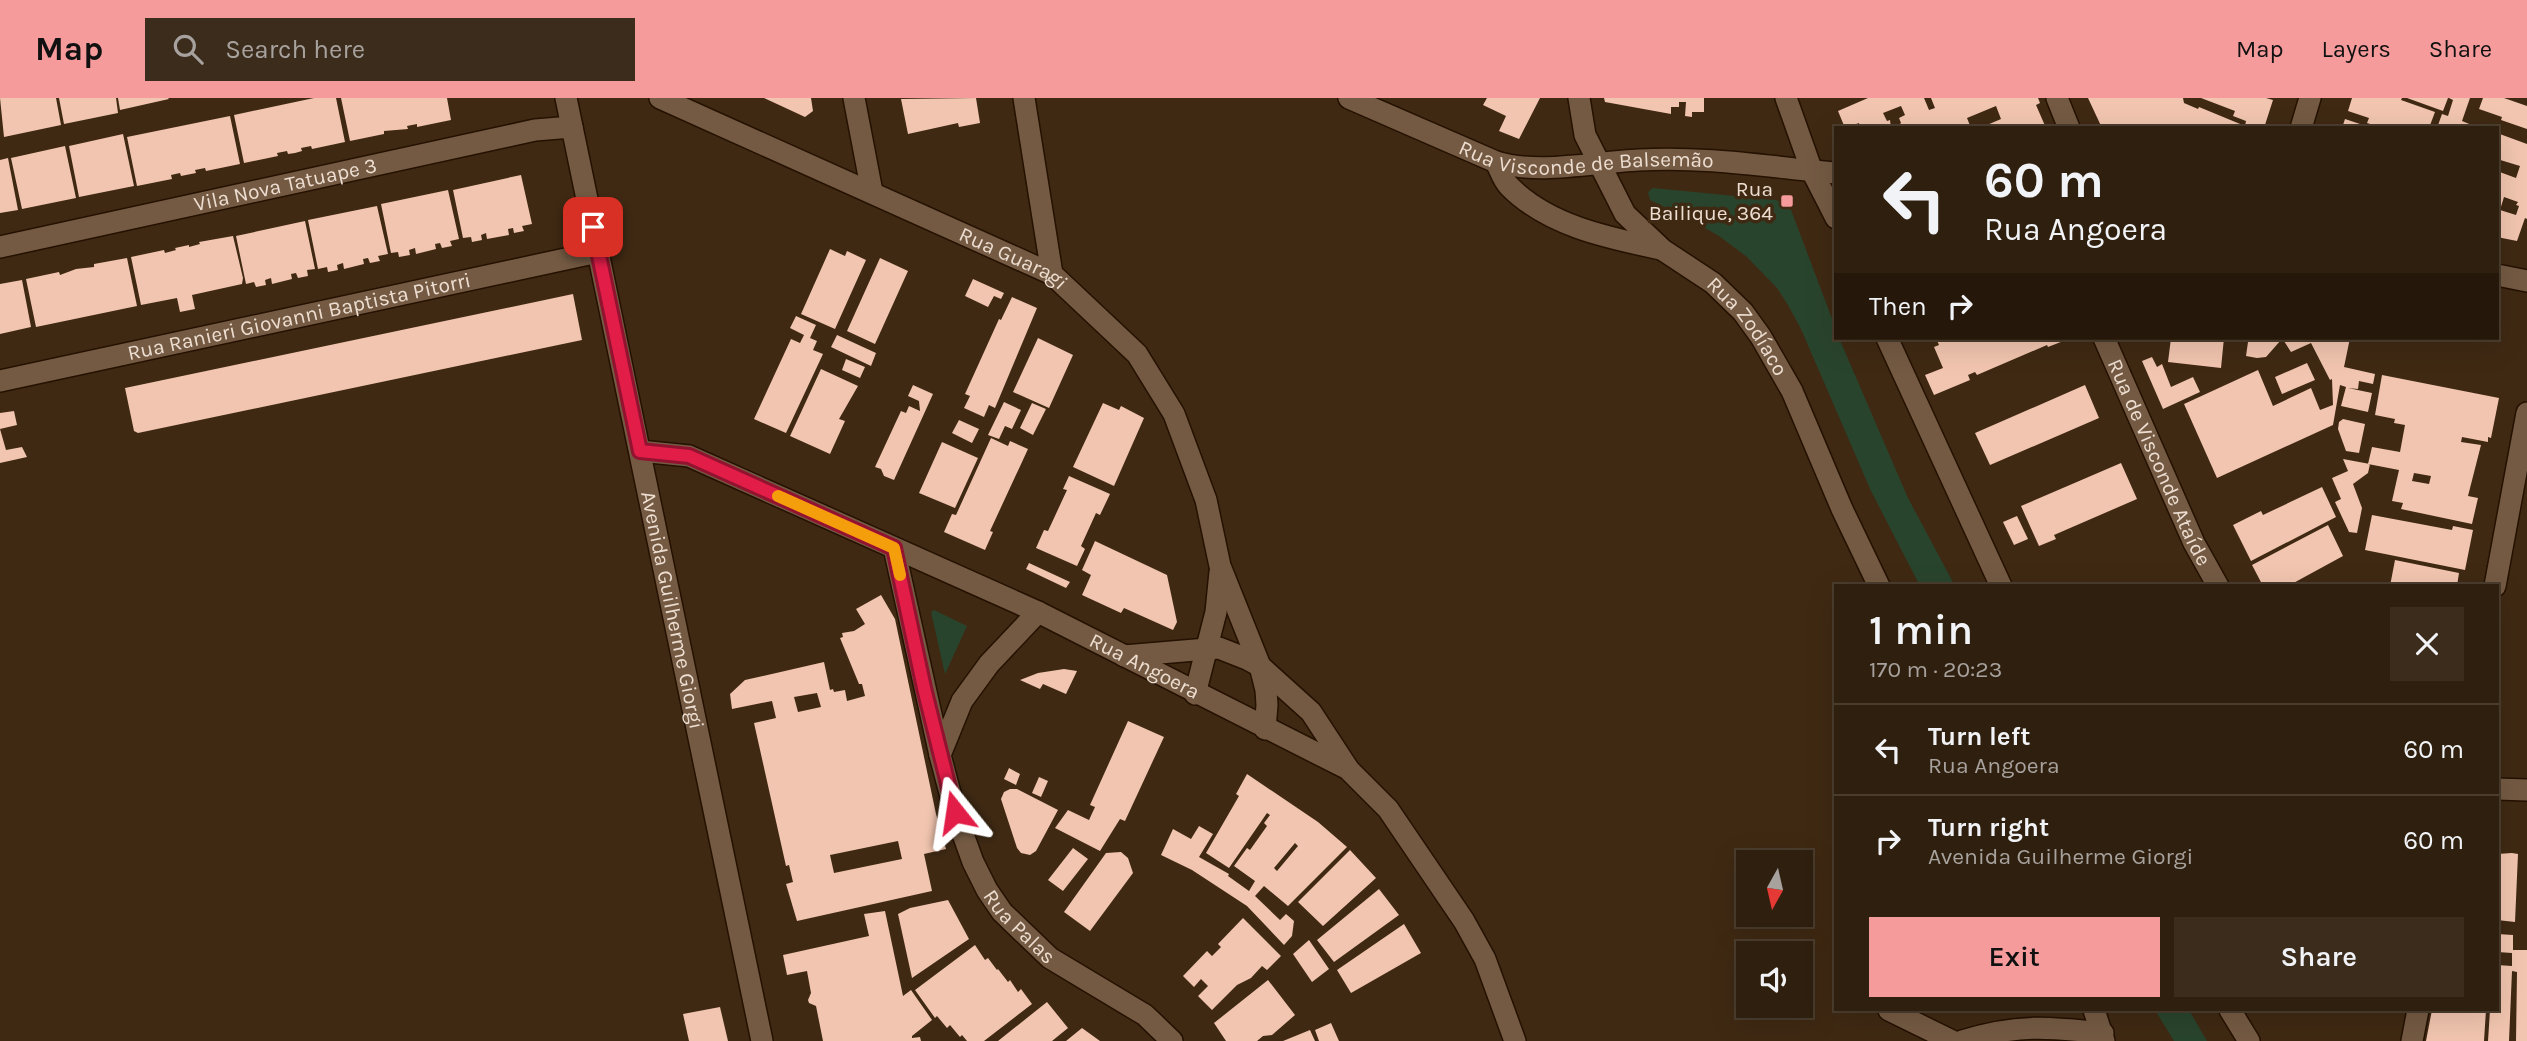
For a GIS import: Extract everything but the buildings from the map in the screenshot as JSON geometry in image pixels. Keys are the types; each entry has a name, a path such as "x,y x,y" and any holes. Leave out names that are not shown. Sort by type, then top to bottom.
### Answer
{"street":[{"name":"Avenida Guilherme Giorgi","path":"566,98 762,1041"},
{"name":"Rua Guaragi","path":"660,98 1052,274 1137,354 1174,414 1206,500 1220,566 1260,666 1268,705 1265,729"},
{"path":"854,98 872,192"},
{"path":"1024,98 1052,274"},
{"name":"Rua Visconde de Balsemão","path":"1349,98 1515,168 1534,169 1639,160 1685,160 1834,173"},
{"name":"Rua Zodíaco","path":"1579,98 1585,135 1625,214 1663,250 1713,283 1743,312 1761,337 1792,391 1842,509 1878,584"},
{"path":"1786,98 1812,171 1834,214"},
{"path":"2057,98 2068,126"},
{"path":"2302,126 2310,98"},
{"name":"Vila Nova Tatuape 3","path":"0,247 535,130 572,127"},
{"path":"1496,162 1507,185 1549,214 1602,236 1663,250"},
{"name":"Rua Ranieri Giovanni Baptista Pitorri","path":"0,380 598,252"},
{"path":"2499,275 2527,281"},
{"path":"1888,340 2000,584"},
{"name":"Rua de Visconde Ataíde","path":"2105,340 2194,543 2217,584"},
{"path":"2495,584 2527,413"},
{"name":"Rua Angoera","path":"640,451 689,456 1038,612 1195,694 1348,769 1388,809 1464,920 1485,959 1515,1041"},
{"name":"Rua Palas","path":"894,548 955,812 973,862 987,890 1002,912 1049,958 1145,1015 1172,1041"},
{"name":"Rua Guaragi","path":"1195,694 1220,592 1220,566"},
{"path":"940,755 962,701 989,664 1038,612"},
{"path":"1124,656 1207,648 1228,650 1260,666 1311,712 1348,769"},
{"path":"2499,789 2527,790"},
{"path":"1891,1011 1952,1041"},
{"path":"1962,1041 1995,1031 2042,1027 2103,1037 2094,1011"},
{"path":"2231,1011 2249,1041"},
{"path":"2412,1041 2418,1011"}],"green space":[{"path":"1653,188 1776,200 1791,210 1834,324 1834,340 1840,340 1908,498 1954,584 1919,584 1871,491 1801,329 1777,288 1747,257 1719,236 1650,200 1648,192"},
{"path":"934,610 967,626 945,674 931,612"},
{"path":"2156,1011 2190,1011 2207,1041 2174,1041"}],"slow traffic":[{"path":"778,496 894,548 900,575"}],"place":[{"name":"Rua Bailique, 364","path":"1787,201"}],"route":[{"path":"593,227 640,451 689,456 894,548 924,688 955,812"}]}
